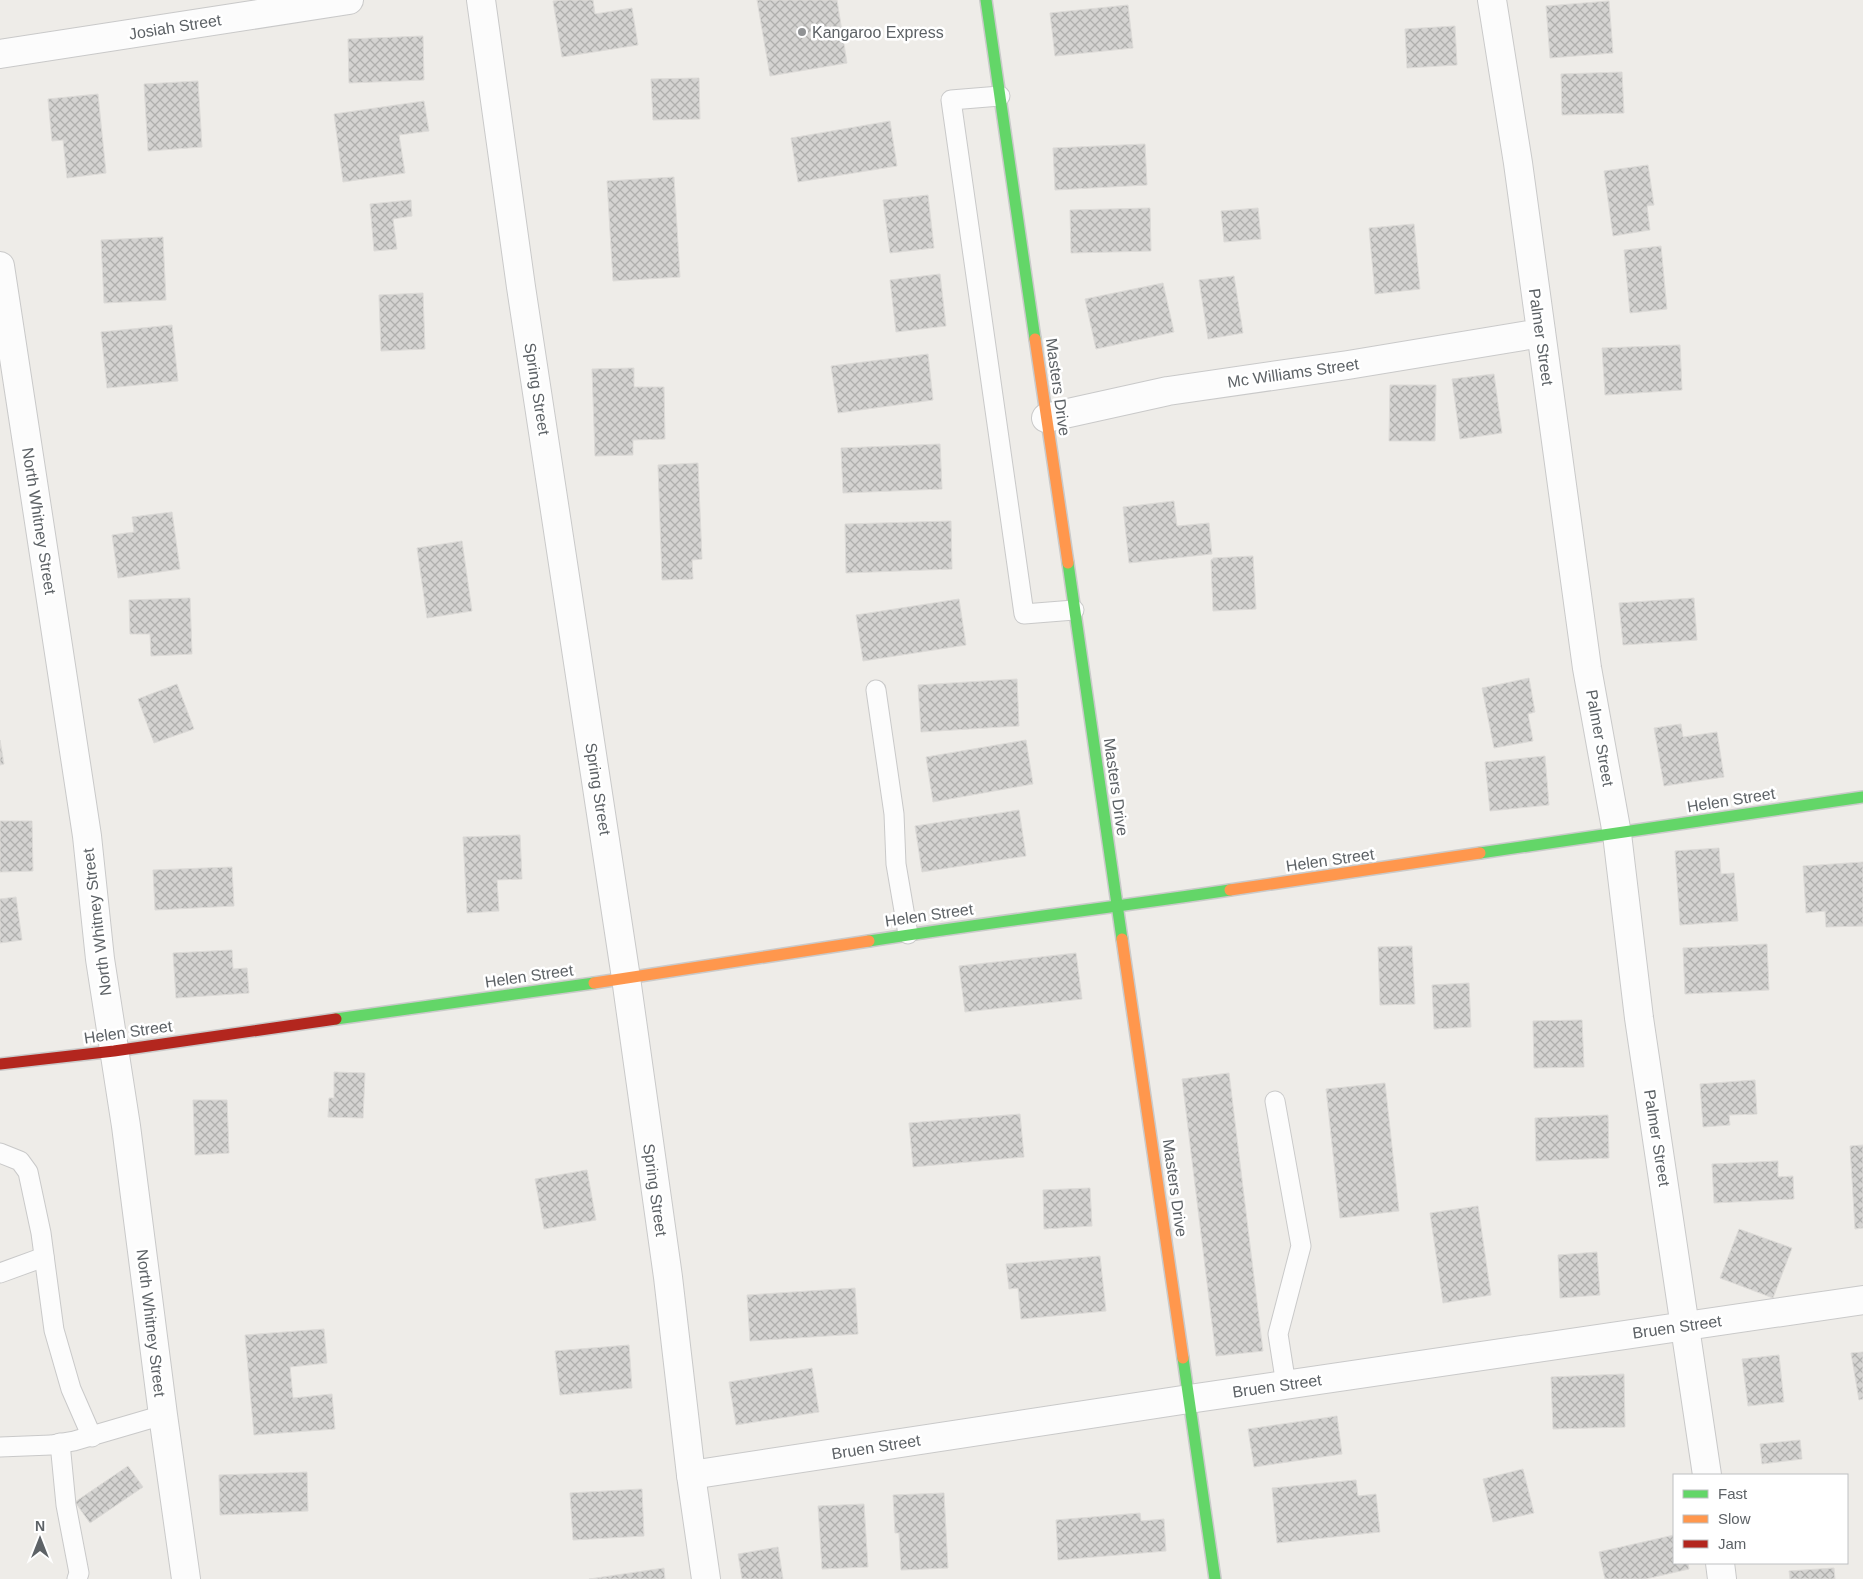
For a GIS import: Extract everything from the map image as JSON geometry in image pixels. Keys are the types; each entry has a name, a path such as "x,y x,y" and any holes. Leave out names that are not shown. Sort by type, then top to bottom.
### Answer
{"street":[{"name":"Josiah Street","path":"0,54 349,0"},
{"name":"Spring Street","path":"481,0 521,287 626,978 668,1277 691,1476 706,1579"},
{"name":"Masters Drive","path":"986,0 1215,1579"},
{"name":"Palmer Street","path":"1492,0 1518,163 1588,668 1617,834 1638,1018 1707,1474"},
{"name":"North Whitney Street","path":"0,266 87,836 100,959 126,1126 186,1579"},
{"name":"Mc Williams Street","path":"1046,418 1168,391 1348,365 1541,333"},
{"name":"Helen Street","path":"0,1064 114,1051 626,978 908,934 1118,907 1863,797"},
{"name":"Bruen Street","path":"691,1476 1189,1399 1863,1300"},
{"path":"1720,1564 1722,1579"}],"lane":[{"path":"1000,96 951,100 1024,614 1074,610"},
{"path":"876,690 894,814 896,864 908,934"},
{"path":"1275,1102 1301,1246 1278,1334 1286,1385"},
{"path":"0,1153 20,1161 28,1172 41,1233 54,1330 71,1389 92,1437"},
{"path":"0,1273 44,1257"},
{"path":"0,1447 60,1444 92,1437 163,1415"},
{"path":"60,1444 66,1505 79,1573 77,1579"}],"building":[{"path":"593,0 595,14 632,8 638,45 562,57 553,1"},
{"name":"Kangaroo Express","path":"757,0 837,0 847,63 770,76"},
{"path":"1609,1 1613,53 1550,58 1546,6"},
{"path":"1128,5 1133,48 1055,56 1050,13"},
{"path":"1455,26 1457,65 1407,68 1405,29"},
{"path":"423,36 424,80 349,83 348,39"},
{"path":"1622,72 1624,113 1562,115 1561,74"},
{"path":"699,78 700,119 653,120 651,79"},
{"path":"198,81 202,147 148,151 144,84"},
{"path":"98,94 106,173 67,178 63,140 52,141 48,99"},
{"path":"424,101 429,131 399,135 405,173 343,182 334,114"},
{"path":"890,121 897,166 798,182 791,138"},
{"path":"1145,144 1147,185 1055,190 1053,148"},
{"path":"1648,165 1654,205 1647,206 1650,230 1613,236 1604,171"},
{"path":"674,177 680,277 613,281 607,181"},
{"path":"928,195 934,248 890,253 883,200"},
{"path":"411,200 412,216 393,219 397,249 374,251 370,204"},
{"path":"1150,208 1151,251 1071,253 1070,210"},
{"path":"1258,208 1261,239 1224,242 1221,211"},
{"path":"1414,224 1420,289 1375,294 1369,228"},
{"path":"163,237 166,300 104,303 101,240"},
{"path":"1661,246 1667,309 1630,313 1624,250"},
{"path":"940,274 946,326 896,332 890,280"},
{"path":"1234,276 1243,333 1208,339 1199,280"},
{"path":"1163,283 1174,332 1096,349 1085,299"},
{"path":"423,293 425,349 381,351 379,295"},
{"path":"172,325 178,381 107,388 101,332"},
{"path":"1680,345 1682,390 1605,395 1602,348"},
{"path":"928,354 933,400 838,413 831,366"},
{"path":"634,368 634,387 664,387 665,439 633,440 633,455 595,456 592,369"},
{"path":"1494,374 1502,433 1460,439 1452,379"},
{"path":"1390,385 1436,385 1435,441 1389,441"},
{"path":"940,444 942,489 843,493 841,448"},
{"path":"698,463 702,559 692,560 693,579 662,580 658,465"},
{"path":"1174,501 1177,526 1209,523 1212,554 1129,563 1123,507"},
{"path":"172,512 180,569 118,578 112,535 134,532 132,517"},
{"path":"951,521 952,569 846,573 845,524"},
{"path":"462,541 472,611 427,618 417,548"},
{"path":"1253,556 1256,609 1213,611 1211,560 1213,558"},
{"path":"190,598 192,654 151,656 150,634 130,634 129,600"},
{"path":"1694,598 1697,640 1623,645 1619,603"},
{"path":"959,599 966,645 863,661 856,615"},
{"path":"1529,678 1535,712 1528,714 1533,741 1494,748 1482,688"},
{"path":"1017,679 1019,726 921,732 918,685"},
{"path":"177,684 194,729 154,743 138,699"},
{"path":"1681,724 1683,737 1717,732 1724,777 1664,786 1654,728"},
{"path":"0,740 4,764 0,765"},
{"path":"1026,740 1033,784 933,802 926,757"},
{"path":"1545,756 1549,805 1490,811 1485,762"},
{"path":"1019,810 1026,856 922,872 915,826"},
{"path":"0,821 32,821 33,871 0,872"},
{"path":"520,835 522,879 497,880 499,911 467,913 463,837"},
{"path":"1719,848 1721,874 1734,873 1738,921 1680,925 1675,851"},
{"path":"1863,862 1863,926 1826,927 1825,911 1806,913 1803,866"},
{"path":"232,867 234,906 155,910 153,870"},
{"path":"16,897 22,940 0,943 0,899"},
{"path":"1767,944 1769,990 1685,994 1683,948"},
{"path":"1412,946 1415,1004 1380,1005 1378,947"},
{"path":"232,950 233,969 247,968 249,993 176,998 173,953"},
{"path":"1076,953 1082,999 965,1012 959,966"},
{"path":"1469,983 1471,1027 1434,1029 1432,985"},
{"path":"1582,1020 1584,1067 1534,1068 1533,1021"},
{"path":"334,1072 365,1073 363,1118 328,1117 329,1098 334,1098"},
{"path":"1229,1073 1263,1351 1216,1356 1182,1079"},
{"path":"1755,1080 1757,1114 1729,1115 1730,1125 1703,1127 1700,1084"},
{"path":"1385,1083 1399,1211 1340,1218 1326,1089"},
{"path":"193,1100 227,1100 229,1153 195,1155"},
{"path":"1020,1114 1024,1157 913,1167 909,1123"},
{"path":"1608,1115 1609,1158 1536,1161 1535,1118"},
{"path":"1863,1145 1863,1228 1855,1229 1850,1146"},
{"path":"1778,1161 1778,1177 1793,1176 1794,1199 1714,1203 1712,1164"},
{"path":"587,1170 596,1220 544,1229 535,1179"},
{"path":"1090,1188 1092,1226 1044,1229 1043,1190"},
{"path":"1478,1206 1491,1295 1443,1303 1430,1213"},
{"path":"1739,1229 1792,1248 1773,1298 1720,1278"},
{"path":"1597,1252 1600,1295 1560,1298 1558,1255"},
{"path":"1100,1256 1106,1311 1021,1319 1018,1288 1009,1289 1006,1264"},
{"path":"855,1288 858,1334 750,1341 747,1295"},
{"path":"324,1329 327,1363 290,1367 293,1398 332,1394 335,1429 254,1435 245,1335"},
{"path":"629,1345 632,1388 560,1395 555,1351"},
{"path":"1863,1352 1863,1399 1859,1400 1851,1353"},
{"path":"1779,1355 1784,1402 1748,1406 1742,1359"},
{"path":"812,1368 819,1412 736,1425 729,1382"},
{"path":"1624,1374 1625,1427 1553,1429 1551,1377"},
{"path":"1337,1416 1342,1454 1254,1467 1248,1429"},
{"path":"1800,1440 1802,1459 1762,1464 1760,1444"},
{"path":"128,1466 143,1487 90,1523 75,1502"},
{"path":"1523,1469 1534,1513 1493,1522 1483,1479"},
{"path":"307,1472 308,1511 220,1515 219,1475"},
{"path":"1356,1480 1358,1496 1376,1494 1380,1532 1277,1543 1272,1488"},
{"path":"642,1489 644,1536 573,1540 570,1493"},
{"path":"944,1493 948,1568 901,1570 899,1533 895,1533 893,1495"},
{"path":"864,1504 868,1567 822,1569 818,1506"},
{"path":"1140,1513 1141,1521 1164,1519 1166,1551 1058,1560 1056,1520"},
{"path":"1673,1535 1673,1564 1688,1564 1689,1569 1646,1579 1605,1579 1599,1552"},
{"path":"778,1547 783,1579 742,1579 738,1554"},
{"path":"664,1568 665,1579 589,1579"},
{"path":"1834,1568 1835,1579 1790,1579 1789,1571"}],"traffic: fast":[{"path":"986,0 1035,339"},
{"path":"1068,563 1122,939"},
{"path":"1480,853 1863,797"},
{"path":"869,941 1230,890"},
{"path":"336,1019 594,983"},
{"path":"1183,1358 1215,1579"}],"traffic: slow":[{"path":"1035,339 1068,563"},
{"path":"1230,890 1480,853"},
{"path":"1122,939 1183,1358"},
{"path":"594,983 869,941"}],"traffic: jam":[{"path":"0,1064 114,1051 336,1019"}],"place":[{"name":"Kangaroo Express","path":"802,32"}]}
